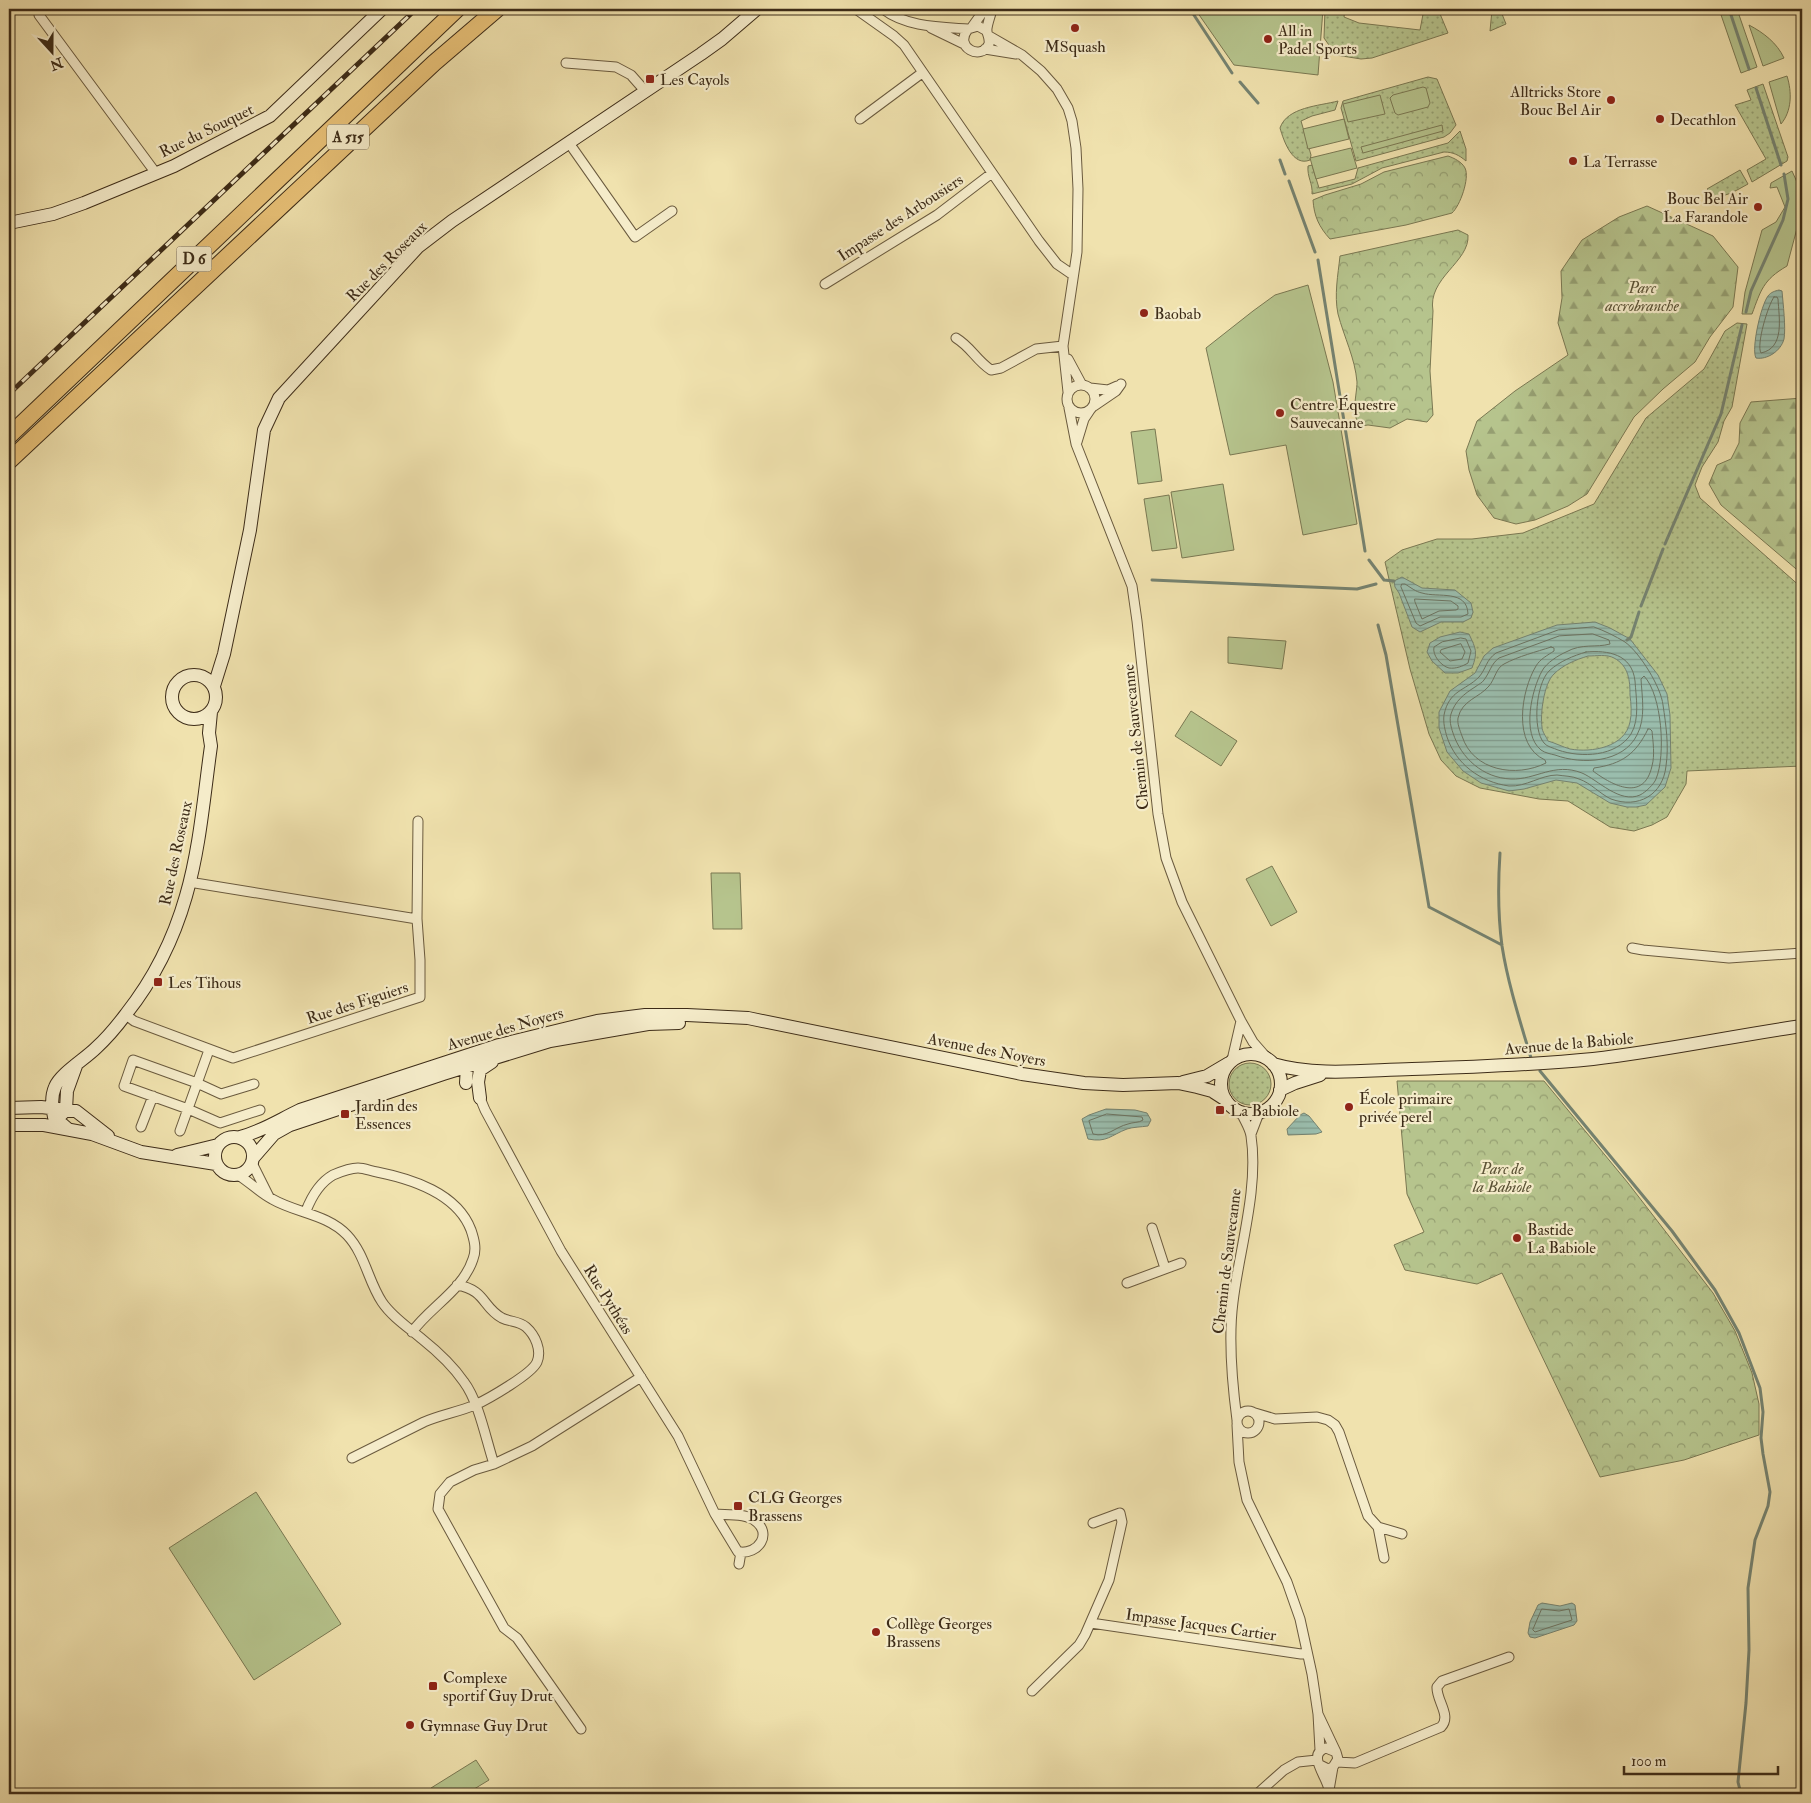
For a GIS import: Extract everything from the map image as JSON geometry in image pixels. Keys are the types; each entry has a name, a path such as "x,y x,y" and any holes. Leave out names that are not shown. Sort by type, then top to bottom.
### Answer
{"highway":[{"path":"380,82 431,20 444,9"},
{"path":"380,82 457,9"},
{"name":"A 515","path":"214,267 382,103 484,9"},
{"path":"214,267 434,63 497,9"},
{"name":"D 6","path":"9,436 380,82"},
{"name":"D 6","path":"9,461 214,267"}],"street":[{"name":"Rue du Souquet","path":"9,223 53,214 84,203 155,172 174,166 270,116 382,9"},
{"name":"Rue des Roseaux","path":"53,1113 55,1087 63,1076 97,1048 126,1015 147,984 168,946 186,897 200,827 210,746 211,712 216,699 214,686 221,665 250,530 264,430 279,398 418,247 722,39 757,9"},
{"path":"856,9 904,45 992,174 1057,264 1073,276"},
{"path":"883,9 900,19 927,25 970,28 978,26 1022,55 1041,71 1057,89 1068,108 1076,148 1078,189 1077,252 1064,346 1068,392 1066,402 1069,408 1079,414 1092,408 1116,391 1121,384 1108,390 1086,387 1073,388 1068,392"},
{"path":"964,44 964,33 985,9"},
{"path":"927,25 964,44 973,52 979,52 985,49 989,43 988,34 992,9"},
{"path":"39,15 155,172"},
{"path":"985,49 1022,55"},
{"path":"566,63 616,66 631,75 646,92"},
{"path":"860,119 922,73"},
{"path":"569,143 635,237 672,211"},
{"name":"Impasse des Arbousiers","path":"825,284 937,214 992,174"},
{"path":"956,338 966,344 981,364 991,370 1001,368 1036,349 1064,346"},
{"path":"1066,356 1095,400 1084,419 1076,444"},
{"name":"Chemin de Sauvecanne","path":"1069,408 1076,444 1132,586 1158,814 1166,858 1182,902 1241,1021 1253,1042 1270,1061"},
{"path":"204,677 221,665"},
{"path":"211,712 205,717 190,719 176,712 172,705 171,697 176,683 189,675 197,674 204,677 214,686"},
{"path":"198,719 209,733"},
{"path":"189,882 417,919 418,821"},
{"name":"Rue des Figuiers","path":"126,1015 134,1020 233,1058 420,997 417,919"},
{"path":"1632,948 1729,958 1802,953"},
{"path":"1232,1061 1240,1056 1249,1054 1258,1055 1270,1061 1278,1072 1281,1081 1280,1090 1272,1105 1258,1113 1241,1112 1226,1100 1222,1093 1222,1076 1232,1061 1241,1021"},
{"name":"Avenue des Noyers","path":"240,1137 264,1129 300,1110 498,1051 648,1024 694,1022 791,1027 1022,1074 1084,1083 1123,1085 1178,1084 1212,1091 1226,1100"},
{"name":"Avenue de la Babiole","path":"1270,1061 1298,1070 1337,1071 1509,1065 1593,1059 1667,1049 1802,1026"},
{"path":"180,1131 209,1050"},
{"path":"480,1098 478,1082 480,1070 498,1051"},
{"name":"Avenue des Noyers","path":"253,1160 274,1134 290,1124 468,1066 498,1051"},
{"path":"254,1084 221,1094 197,1083 133,1060 124,1086 188,1109 220,1124 260,1110"},
{"name":"Avenue des Noyers","path":"1178,1084 1207,1076 1232,1061"},
{"name":"Rue des Roseaux","path":"66,1110 67,1091 76,1066"},
{"path":"466,1083 468,1066"},
{"name":"Avenue de la Babiole","path":"1280,1090 1320,1074 1337,1071"},
{"path":"443,1074 466,1083 480,1098"},
{"path":"141,1127 153,1096"},
{"name":"Rue Pythéas","path":"480,1098 561,1250 678,1436 714,1514 732,1544 738,1552 741,1552"},
{"path":"9,1108 41,1106 53,1113 68,1129"},
{"path":"14,1125 29,1118 66,1110 76,1111 123,1146"},
{"name":"Chemin de Sauvecanne","path":"1241,1112 1251,1134"},
{"name":"Chemin de Sauvecanne","path":"1258,1113 1251,1134 1252,1165 1249,1209 1232,1303 1231,1346 1240,1452 1239,1462 1247,1500 1287,1582 1300,1619 1312,1674 1318,1714 1320,1750"},
{"path":"14,1125 44,1125 68,1129 92,1134 141,1152 216,1164 225,1173 238,1175 248,1181 270,1199 318,1217 347,1235 361,1256 383,1303 412,1332 434,1350 464,1381 470,1390 494,1464"},
{"path":"216,1164 215,1151 218,1145 228,1137 240,1137 250,1145 253,1160 270,1199"},
{"path":"170,1156 218,1145"},
{"path":"238,1175 244,1173 253,1160"},
{"path":"306,1212 310,1199 322,1184 332,1176 349,1169 359,1168 409,1180 443,1196 455,1206 468,1224 475,1243 474,1257 470,1268 457,1285 412,1332"},
{"path":"1152,1228 1165,1268"},
{"path":"1127,1283 1181,1263"},
{"path":"352,1458 424,1422 476,1405 520,1378 537,1362 539,1350 532,1334 527,1328 518,1321 503,1318 496,1313 474,1290 457,1285"},
{"path":"581,1729 517,1638 504,1628 438,1509 440,1494 450,1482 532,1446 640,1377"},
{"path":"1234,1391 1241,1402 1259,1419 1259,1426"},
{"path":"1251,1433 1245,1433 1240,1430 1237,1422 1240,1414 1245,1411 1275,1419 1317,1417 1328,1420 1335,1425 1368,1516 1378,1527 1384,1558"},
{"path":"1240,1452 1251,1433 1259,1426 1275,1419"},
{"path":"714,1514 746,1516 754,1519 760,1526 763,1535 761,1544 754,1550 746,1553 741,1552 739,1564"},
{"path":"1032,1692 1079,1645 1091,1623 1109,1580 1122,1522 1120,1514 1093,1523"},
{"path":"1378,1527 1402,1534"},
{"name":"Impasse Jacques Cartier","path":"1091,1623 1301,1654 1307,1653"},
{"path":"1257,1794 1284,1770 1298,1762 1318,1763 1328,1769 1335,1764 1355,1763 1441,1727 1445,1723 1446,1717 1436,1694 1436,1687 1442,1681 1509,1657"},
{"name":"Chemin de Sauvecanne","path":"1318,1714 1336,1752"},
{"path":"1326,1748 1336,1752 1329,1792 1318,1763 1320,1750 1326,1748"}],"green space":[{"name":"All in Padel Sports","path":"1195,9 1323,9 1318,75 1234,65"},
{"path":"1325,9 1345,9 1344,17 1359,23 1420,30 1424,9 1438,9 1448,33 1372,58 1361,59 1336,55 1324,38"},
{"path":"1500,9 1506,24 1490,31 1492,10"},
{"path":"1719,9 1737,9 1757,67 1741,73"},
{"path":"1749,25 1770,39 1784,58 1763,66"},
{"path":"1787,76 1790,88 1790,101 1785,119 1781,124 1769,82"},
{"path":"1428,77 1437,79 1456,125 1450,133 1444,137 1356,161 1341,108 1343,101"},
{"path":"1763,84 1788,157 1787,161 1752,182 1747,170 1766,159 1735,105 1751,100 1747,90"},
{"path":"1423,87 1426,88 1430,103 1428,107 1398,115 1395,113 1390,98 1393,95"},
{"path":"1380,95 1385,114 1348,122 1343,104"},
{"path":"1338,101 1335,110 1301,121 1311,155 1310,160 1304,161 1294,157 1284,140 1280,128 1284,121 1304,108"},
{"path":"1344,119 1349,139 1308,149 1303,129"},
{"path":"1442,125 1443,131 1363,153 1361,147"},
{"path":"1460,131 1466,149 1466,161 1456,154 1444,152 1382,168 1352,184 1312,194 1308,166 1312,165 1319,188 1355,179 1358,168 1448,143"},
{"path":"1351,148 1357,168 1316,179 1310,158"},
{"path":"1448,156 1462,164 1466,173 1463,192 1452,213 1406,225 1330,239 1320,226 1313,200 1361,184 1384,172"},
{"path":"1740,170 1748,184 1728,194 1715,197 1707,189"},
{"path":"1792,171 1801,191 1800,217 1787,266 1773,276 1764,286 1752,314 1742,314 1745,292 1762,230 1776,222 1785,207 1777,187 1770,188 1771,183"},
{"name":"Parc accrobranche","path":"1647,206 1713,236 1738,267 1733,307 1710,337 1695,362 1634,417 1587,494 1568,506 1535,520 1516,524 1494,518 1477,495 1469,470 1466,451 1477,421 1515,391 1568,355 1558,323 1562,298 1561,271 1582,240 1619,217"},
{"path":"1458,230 1468,235 1467,245 1463,254 1436,289 1433,299 1430,371 1433,415 1427,422 1407,419 1390,428 1361,426 1355,411 1356,373 1338,314 1336,300 1340,256"},
{"name":"Centre Équestre Sauvecanne","path":"1308,285 1333,382 1357,524 1303,535 1286,445 1230,455 1206,348 1275,295"},
{"path":"1737,323 1747,324 1732,407 1724,421 1718,442 1702,467 1695,485 1700,498 1802,588 1802,766 1687,771 1686,784 1667,817 1652,825 1634,831 1610,827 1568,801 1539,799 1480,788 1456,776 1441,760 1429,734 1410,669 1385,562 1402,550 1437,539 1472,539 1523,533 1594,504 1646,418 1704,369 1725,331"},
{"path":"1802,398 1802,574 1721,505 1709,484 1717,465 1731,459 1739,443 1740,423 1751,402"},
{"path":"1155,429 1162,481 1138,484 1131,432"},
{"path":"1223,484 1234,550 1182,558 1171,492"},
{"path":"1169,495 1177,548 1152,551 1144,499"},
{"path":"1228,637 1286,641 1282,669 1228,663"},
{"path":"1191,711 1237,741 1221,766 1175,736"},
{"path":"1272,866 1297,912 1271,926 1246,879"},
{"path":"711,873 740,873 742,929 713,929"},
{"path":"1250,1063 1265,1069 1271,1084 1265,1099 1250,1105 1235,1099 1229,1084 1235,1069"},
{"name":"Parc de la Babiole","path":"1397,1081 1544,1081 1628,1183 1713,1293 1735,1331 1752,1373 1759,1404 1759,1435 1684,1460 1600,1477 1502,1273 1477,1284 1405,1270 1394,1245 1424,1232 1407,1194"},
{"path":"256,1492 341,1624 254,1680 169,1548"},
{"path":"476,1760 489,1780 466,1794 434,1794 431,1788"}],"water":[{"path":"1779,290 1782,291 1785,322 1784,339 1780,347 1773,354 1765,358 1756,358 1757,327 1762,308 1769,295"},
{"path":"1402,577 1422,588 1455,590 1471,603 1473,612 1471,618 1463,622 1441,622 1420,632 1412,627 1395,587 1394,581"},
{"path":"1595,622 1610,628 1630,639 1658,675 1667,694 1670,715 1671,768 1665,787 1646,805 1627,807 1610,803 1577,783 1556,780 1509,791 1481,783 1463,771 1447,752 1439,728 1439,712 1450,691 1475,673 1484,656 1493,648 1557,625","holes":["1588,656 1611,657 1623,665 1628,674 1630,684 1630,722 1627,731 1615,743 1597,749 1570,749 1548,741 1542,729 1542,707 1548,684 1554,674 1565,665"]},
{"path":"1460,632 1469,634 1475,647 1476,654 1472,668 1458,673 1445,673 1432,661 1427,652 1430,643 1440,637"},
{"path":"1106,1109 1135,1110 1147,1113 1151,1120 1148,1126 1127,1129 1109,1138 1100,1140 1088,1139 1082,1119"},
{"path":"1304,1113 1309,1116 1322,1132 1288,1135 1287,1129"},
{"path":"1542,1603 1560,1606 1572,1603 1575,1605 1577,1621 1574,1625 1535,1638 1530,1637 1528,1633 1530,1622 1538,1605"}],"waterway":[{"path":"1190,9 1232,73"},
{"path":"1729,9 1749,69"},
{"path":"1240,82 1258,103"},
{"path":"1756,88 1781,165"},
{"path":"1280,160 1285,174"},
{"path":"1746,312 1751,291 1783,220 1788,199 1784,174"},
{"path":"1289,181 1315,252"},
{"path":"1318,260 1365,551"},
{"path":"1665,544 1721,414 1742,325"},
{"path":"1641,606 1663,549"},
{"path":"1369,560 1384,580 1394,581"},
{"path":"1152,580 1357,589 1376,584"},
{"path":"1627,640 1631,637 1639,612"},
{"path":"1378,625 1386,655 1429,907 1502,945"},
{"path":"1500,853 1499,900 1502,946 1511,988 1531,1058"},
{"path":"1540,1071 1672,1231 1715,1290 1739,1333 1760,1388 1763,1412 1761,1438 1770,1492 1768,1506 1755,1540 1748,1588 1749,1650 1738,1782 1741,1794"}],"railway":[{"path":"9,394 416,9"}],"place":[{"name":"MSquash","path":"1075,28"},
{"name":"All in Padel Sports","path":"1268,39"},
{"name":"Les Cayols","path":"650,79"},
{"name":"Alltricks Store Bouc Bel Air","path":"1611,100"},
{"name":"Decathlon","path":"1660,119"},
{"name":"La Terrasse","path":"1573,161"},
{"name":"Bouc Bel Air La Farandole","path":"1758,207"},
{"name":"Baobab","path":"1144,313"},
{"name":"Centre Équestre Sauvecanne","path":"1280,413"},
{"name":"Les Tihous","path":"158,982"},
{"name":"École primaire privée perel","path":"1349,1107"},
{"name":"La Babiole","path":"1220,1110"},
{"name":"Jardin des Essences","path":"345,1114"},
{"name":"Bastide La Babiole","path":"1517,1238"},
{"name":"CLG Georges Brassens","path":"738,1506"},
{"name":"Collège Georges Brassens","path":"876,1632"},
{"name":"Complexe sportif Guy Drut","path":"433,1686"},
{"name":"Gymnase Guy Drut","path":"410,1725"}]}
